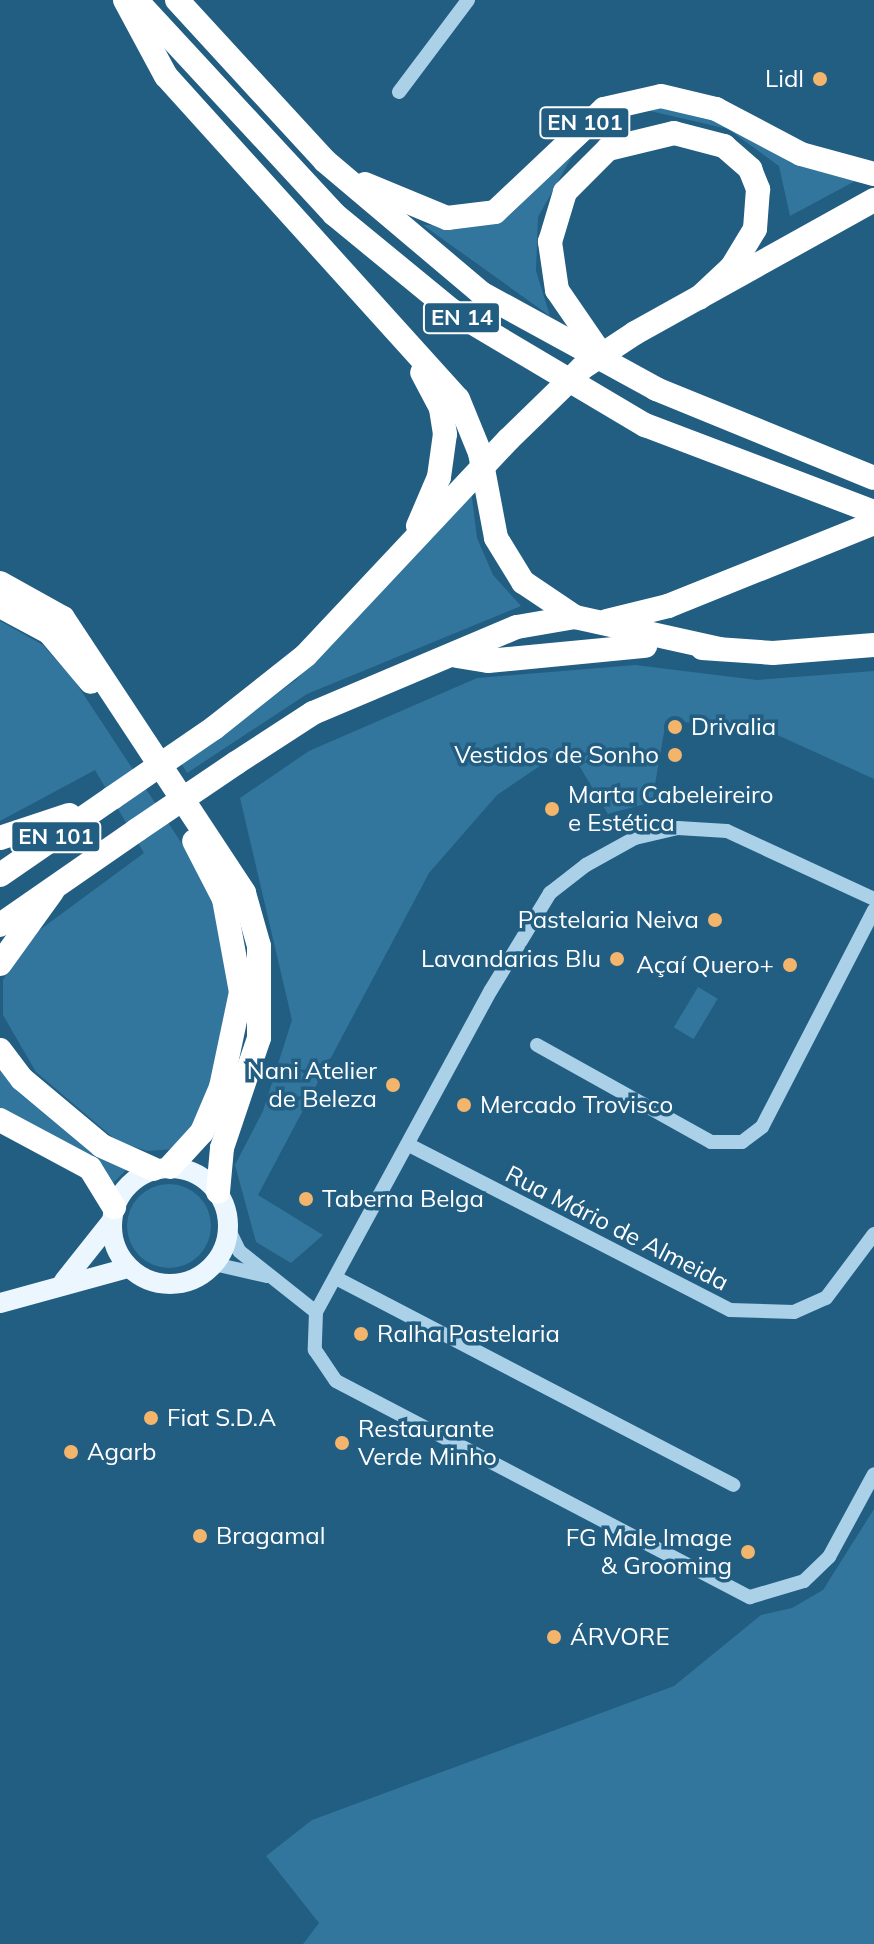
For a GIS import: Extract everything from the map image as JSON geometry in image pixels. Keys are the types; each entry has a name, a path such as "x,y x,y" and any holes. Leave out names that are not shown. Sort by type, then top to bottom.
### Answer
{"highway":[{"name":"EN 101","path":"0,875 214,728 306,655 416,532 439,477 441,408 371,303 166,76 125,0"},
{"name":"EN 14","path":"136,0 334,214 463,318 645,425 874,512"},
{"name":"EN 14","path":"177,0 325,161 481,293 614,367 874,478"},
{"name":"EN 101","path":"325,161 412,210 447,218 495,212 604,109 661,96 716,109 801,154 874,174"},
{"path":"614,367 567,309 550,242 565,192 608,149 656,134 694,136 724,146 750,169 758,189 755,229 732,267 699,298"},
{"path":"416,532 483,470 509,439 582,368 874,200"},
{"path":"371,303 458,399 483,470 489,515 509,562 539,598 575,617"},
{"name":"EN 101","path":"0,925 313,713 457,656 517,627 575,617 600,621 630,619 874,523"},
{"path":"0,583 63,618 244,893 259,946 261,1022 222,1148 218,1192"},
{"path":"0,606 49,632 79,664 206,859 224,899 241,992 235,1041 202,1132 162,1168 90,1137 0,1050"},
{"path":"600,621 719,649"},
{"path":"457,656 488,661 616,645 773,653 874,645"},
{"path":"0,838 112,798"},
{"path":"0,964 56,885"},
{"path":"0,1120 90,1168 112,1215"}],"main road":[{"path":"0,1303 64,1281 128,1268 172,1284 214,1264 228,1228 218,1192 188,1170 162,1168 130,1184 112,1215 64,1281"},
{"path":"112,1215 128,1268"}],"street":[{"path":"399,92 468,0"},
{"path":"874,899 727,831 678,828 635,838 550,893 316,1312 315,1350 336,1381 750,1597 804,1581 829,1557 874,1474"},
{"path":"537,1045 711,1142 742,1142 762,1127 874,910"},
{"name":"Rua Mário de Almeida","path":"409,1145 730,1310 794,1312 826,1298 874,1234"},
{"path":"228,1228 239,1251 316,1312"},
{"path":"214,1264 267,1276"},
{"path":"336,1278 733,1485"}],"shaded area":[{"path":"645,106 689,110 857,180 790,216 779,166 728,129 646,110 607,124 574,153 538,217 536,271 550,316 423,225 486,225 511,214 605,121"},
{"path":"471,489 477,538 493,575 521,606 307,694 187,773 181,763 296,680"},
{"path":"0,621 43,645 74,680 196,865 213,903 232,994 226,1043 194,1128 174,1149 147,1151 117,1141 36,1072 3,1015 3,980 26,940 144,853 95,770 0,821"},
{"path":"635,665 757,680 874,671 874,779 760,727 666,721 652,802 608,814 568,747 497,795 429,873 258,1195 323,1235 291,1263 256,1242 235,1165 263,1111 292,1020 240,798 309,751 477,678"},
{"path":"698,987 718,999 694,1039 674,1027"},
{"path":"0,1068 78,1141 126,1170 113,1183 0,1112"},
{"path":"169,1184 185,1187 199,1196 208,1210 211,1226 208,1242 199,1256 185,1265 169,1268 153,1265 139,1256 130,1242 127,1226 130,1210 139,1196 153,1187"},
{"path":"874,1509 874,1944 303,1944 319,1923 266,1856 312,1820 674,1686 761,1615 792,1608 823,1590"}],"place":[{"name":"Lidl","path":"820,79"},
{"name":"Drivalia","path":"675,727"},
{"name":"Vestidos de Sonho","path":"675,755"},
{"name":"Marta Cabeleireiro e Estética","path":"552,809"},
{"name":"Pastelaria Neiva","path":"715,920"},
{"name":"Lavandarias Blu","path":"617,959"},
{"name":"Açaí Quero+","path":"790,965"},
{"name":"Nani Atelier de Beleza","path":"393,1085"},
{"name":"Mercado Trovisco","path":"464,1105"},
{"name":"Taberna Belga","path":"306,1199"},
{"name":"Ralha Pastelaria","path":"361,1334"},
{"name":"Fiat S.D.A","path":"151,1418"},
{"name":"Restaurante Verde Minho","path":"342,1443"},
{"name":"Agarb","path":"71,1452"},
{"name":"Bragamal","path":"200,1536"},
{"name":"FG Male Image & Grooming","path":"748,1552"},
{"name":"ÁRVORE","path":"554,1637"}]}
